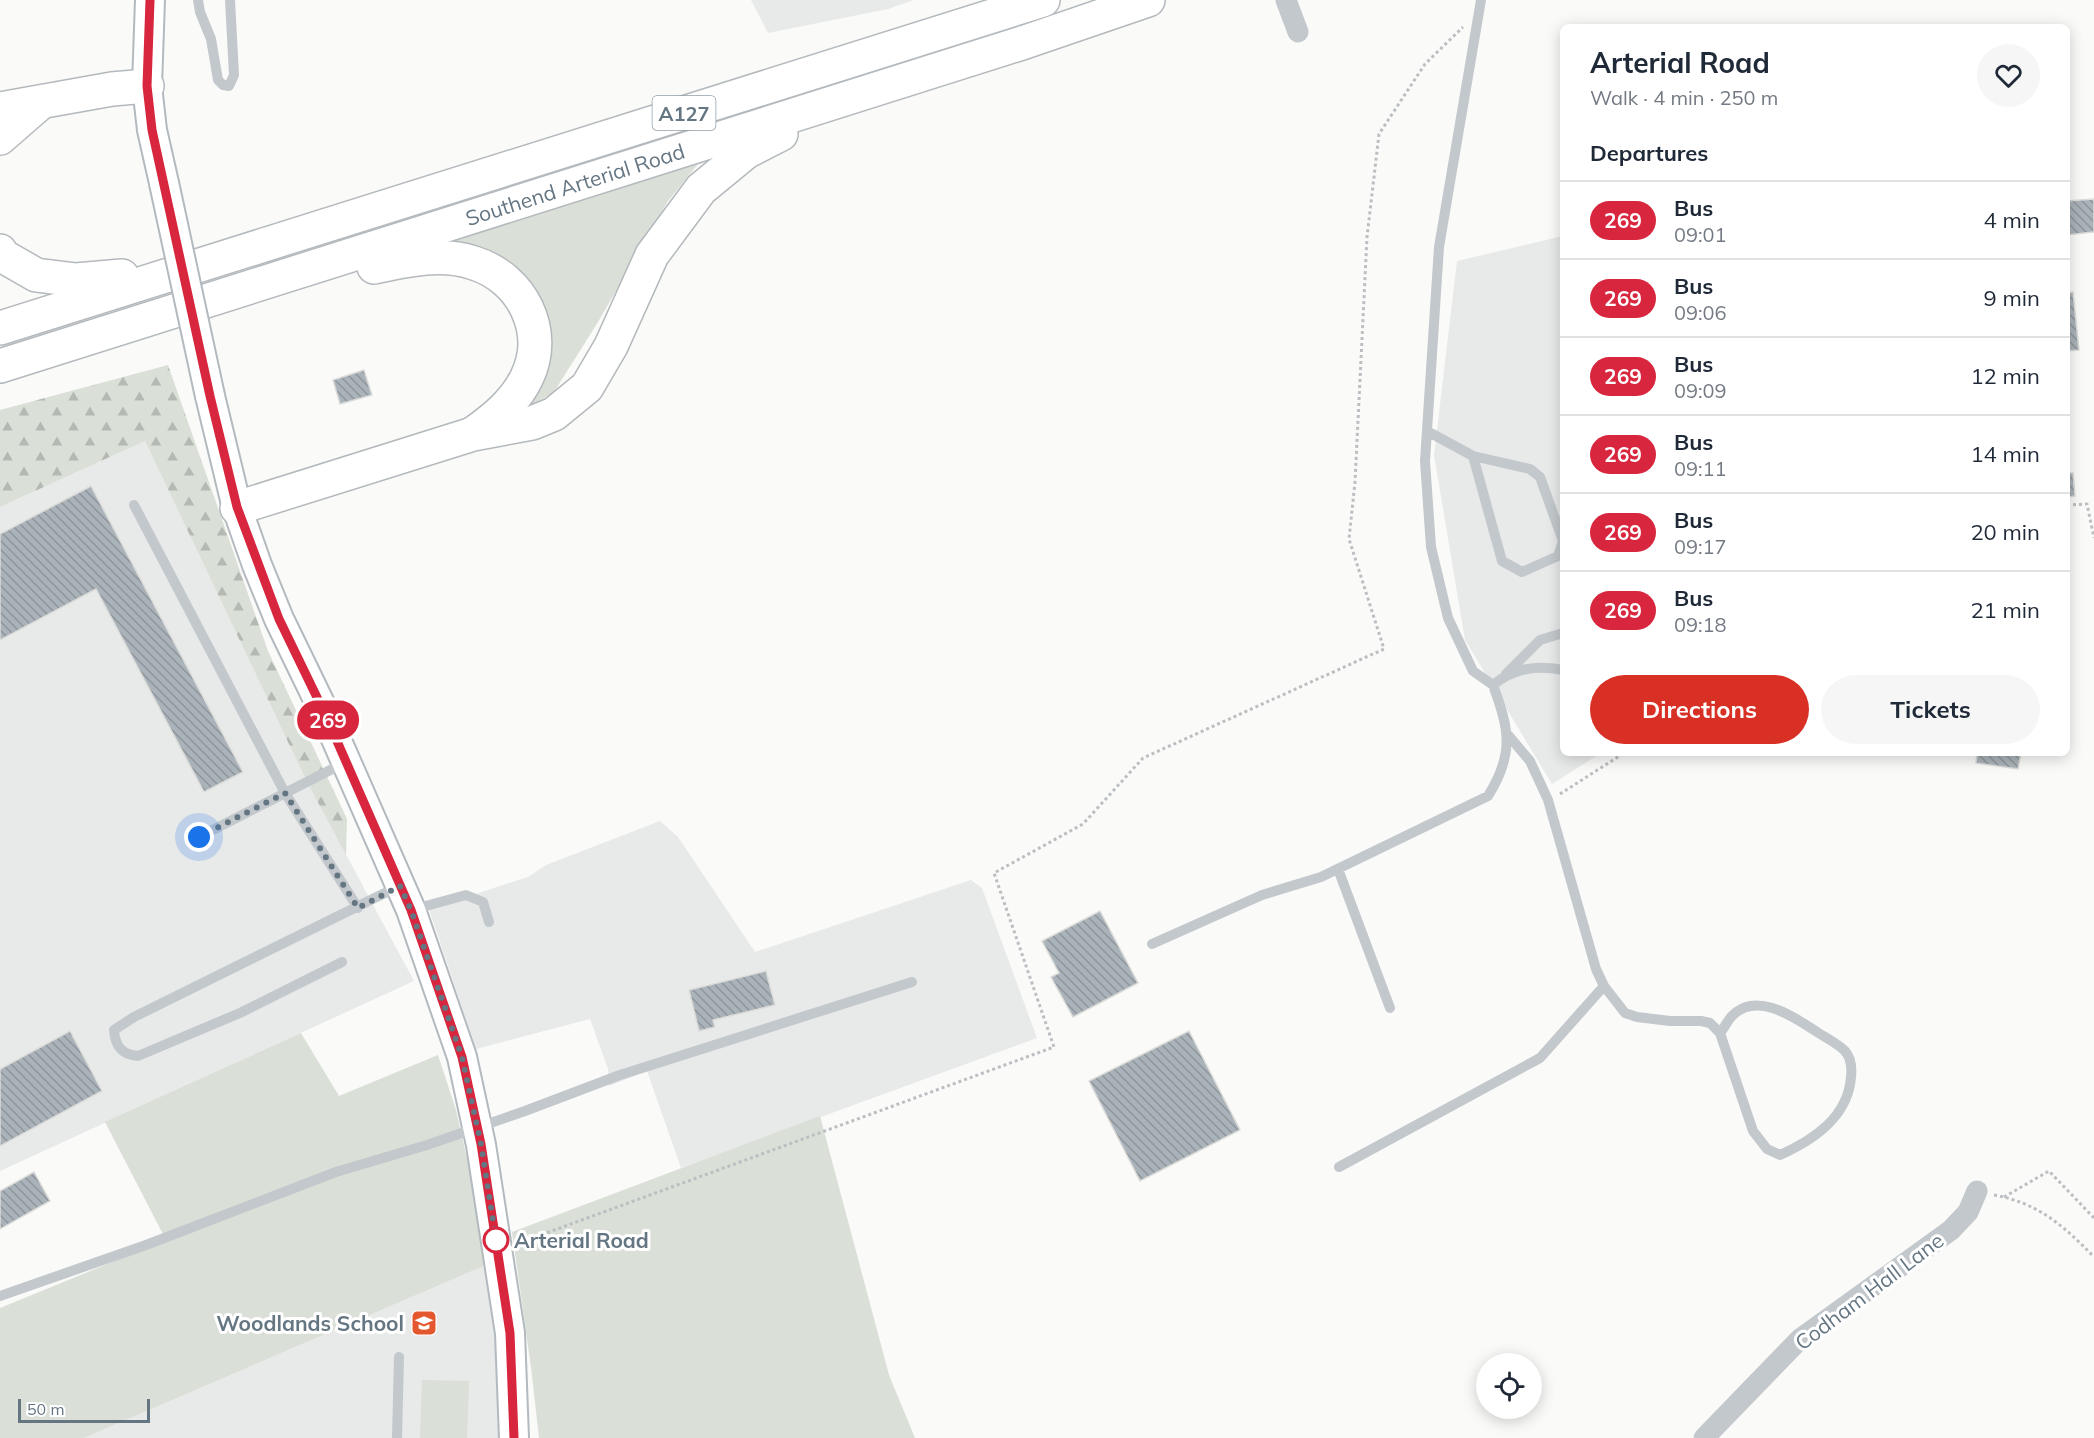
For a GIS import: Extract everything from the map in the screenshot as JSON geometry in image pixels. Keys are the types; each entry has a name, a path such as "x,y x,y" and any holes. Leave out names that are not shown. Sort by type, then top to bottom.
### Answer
{"highway":[{"name":"Southend Arterial Road","path":"0,328 1043,0"},
{"name":"Southend Arterial Road","path":"0,366 901,81 1148,0"},
{"path":"237,507 473,434 532,423 554,414 587,387 611,346 652,255 701,189 746,152 771,138 901,81"},
{"path":"0,109 39,104 112,89 147,86"},
{"path":"0,138 39,104"},
{"path":"0,252 36,275 76,280 148,274 325,226"},
{"path":"78,342 247,301 327,277 408,260 441,257 475,263 495,273 513,286 527,305 534,328 536,351 527,377 510,402 473,434"}],"main road":[{"path":"150,0 147,86 152,130 210,396 237,507 279,619 326,716 405,898 462,1057 478,1127 510,1333 514,1438"}],"street":[{"path":"1286,0 1298,32"},
{"name":"Codham Hall Lane","path":"1704,1438 1800,1339 1951,1230 1968,1212 1977,1191"}],"lane":[{"path":"198,0 200,12 211,39 218,80 223,85 229,86 234,75 230,0"},
{"path":"1152,944 1262,895 1338,869 1488,796 1498,780 1505,758 1508,735 1504,717 1492,685 1473,671 1448,618 1431,547 1425,461 1439,247 1481,4"},
{"path":"1427,431 1473,456 1530,469 1540,477 1560,525"},
{"path":"1473,456 1502,561 1522,572 1558,556 1560,550"},
{"path":"134,505 285,793 358,908"},
{"path":"1492,685 1540,640 1560,634"},
{"path":"1504,675 1541,666 1560,669"},
{"path":"1508,735 1530,761 1548,800 1596,969 1604,986 1625,1013 1637,1017 1670,1021 1710,1023 1720,1033 1753,1131 1767,1149 1780,1155 1798,1147 1834,1118 1846,1101 1852,1069 1845,1051 1801,1021 1773,1007 1755,1006 1741,1010 1731,1017 1720,1033"},
{"path":"199,837 346,762"},
{"path":"1338,869 1390,1008"},
{"path":"342,962 240,1012 138,1056 119,1049 114,1040 114,1030 134,1017 358,908 405,898 466,895 483,902 489,922"},
{"path":"0,1296 146,1245 336,1172 478,1127 620,1075 912,982"},
{"path":"1339,1167 1540,1058 1604,986"},
{"path":"397,1438 399,1357"}],"path":[{"path":"497,1251 1054,1047 994,873 1083,824 1143,758 1384,649 1349,539 1355,482 1367,237 1378,134 1425,64 1481,4"},
{"path":"2070,505 2087,504 2094,538"},
{"path":"1548,800 1619,756"},
{"path":"2004,1197 2049,1171 2094,1218"},
{"path":"1977,1191 2027,1203 2067,1229 2094,1257"}],"shaded area":[{"path":"751,0 914,0 888,9 768,33"},
{"path":"1560,237 1560,756 1596,756 1552,784 1465,640 1434,455 1457,261"},
{"path":"145,441 307,782 414,981 0,1171 0,507"},
{"path":"660,821 678,837 755,952 971,880 982,888 1037,1038 681,1168 647,1071 609,1086 608,1069 590,1019 476,1049 429,909 528,877 546,865"},
{"name":"Woodlands School","path":"486,1265 506,1380 507,1438 84,1438"}],"green space":[{"path":"698,164 668,201 598,322 554,392 518,413 550,349 540,299 497,255 434,240"},
{"path":"168,365 268,651 347,819 346,855 307,782 145,441 0,507 0,410"},
{"path":"301,1033 339,1096 438,1055 456,1110 476,1198 486,1265 84,1438 0,1438 0,1308 166,1240 105,1122"},
{"path":"820,1116 889,1375 915,1438 539,1438 512,1232"},
{"path":"422,1380 469,1381 467,1438 420,1438"}],"building":[{"path":"2094,199 2094,232 2070,235 2070,201"},
{"path":"2070,292 2073,292 2079,350 2070,351"},
{"path":"364,370 372,395 340,404 333,380"},
{"path":"2070,473 2073,473 2075,496 2070,497"},
{"path":"91,486 243,772 204,792 96,589 0,640 0,534"},
{"path":"1977,756 2020,756 2018,769 1976,763"},
{"path":"1100,911 1138,983 1073,1017 1051,977 1059,973 1042,941"},
{"path":"766,971 775,1005 713,1020 715,1027 699,1031 689,990"},
{"path":"70,1031 102,1091 0,1146 0,1069"},
{"path":"1189,1031 1240,1130 1140,1181 1089,1081"},
{"path":"34,1172 50,1201 0,1229 0,1191"}],"bus line":[{"name":"269","path":"150,0 147,86 152,130 210,396 237,507 279,619 326,716 411,910 462,1057 481,1144 510,1333 514,1438"}],"place":[{"name":"Arterial Road","path":"496,1240"},
{"name":"Woodlands School","path":"424,1323"}],"route":[{"path":"199,837 285,793 358,908 400,886 411,910 462,1057 481,1144 496,1240"}]}
